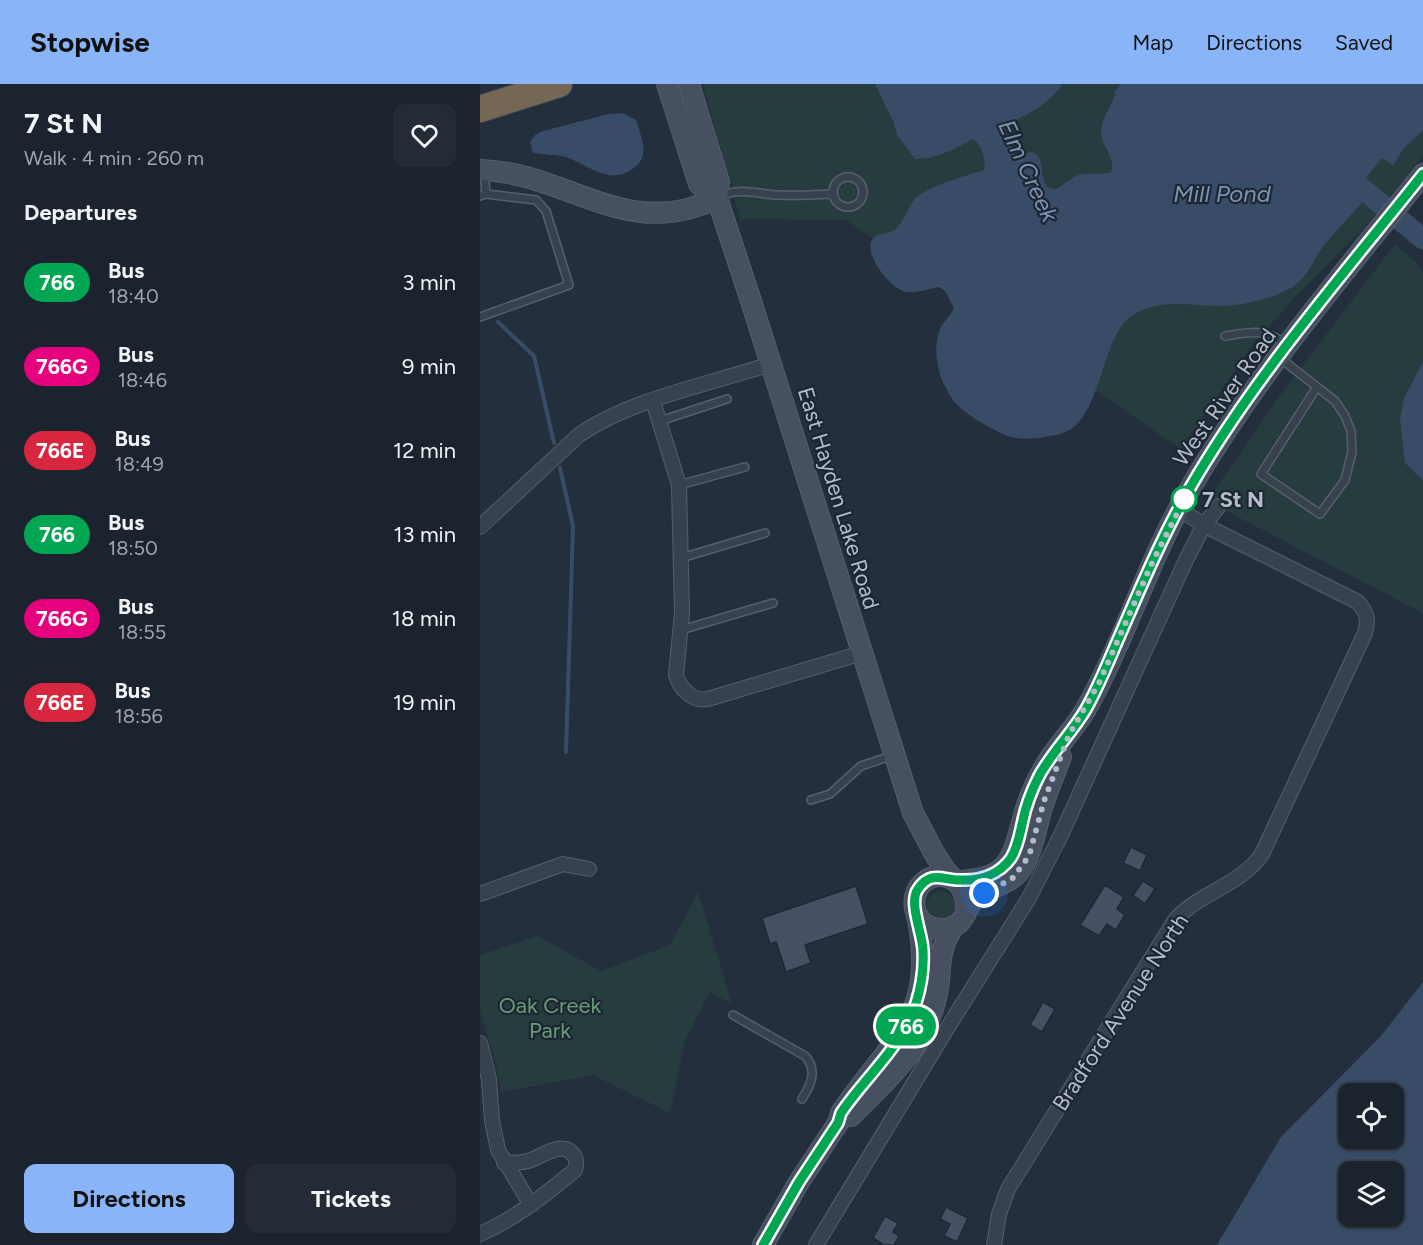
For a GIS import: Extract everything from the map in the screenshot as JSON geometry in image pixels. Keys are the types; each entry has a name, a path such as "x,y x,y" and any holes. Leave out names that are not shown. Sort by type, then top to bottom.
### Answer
{"highway":[{"path":"480,109 559,84"}],"main road":[{"name":"East Hayden Lake Road","path":"667,84 699,184 717,198"},
{"name":"East Hayden Lake Road","path":"689,84 719,182 717,198 913,813 931,849 954,880"},
{"path":"482,170 532,178 625,211 671,213 698,207 717,198"},
{"name":"West River Road","path":"954,880 988,877 1012,857 1030,794 1050,759 1069,735 1099,683 1152,563 1179,509 1215,446 1283,351 1420,177"},
{"name":"West River Road","path":"838,1123 850,1117 886,1082 916,1043 935,1004 941,951 972,902 977,897 1012,879 1029,856 1044,801 1069,735"},
{"name":"East Hayden Lake Road","path":"913,813 915,840 924,870 919,888"},
{"path":"938,876 954,880 965,893 967,901 960,920 942,930 927,926 917,916 914,901 919,888 931,878 938,876"},
{"name":"West River Road","path":"763,1245 804,1173 838,1123 847,1104 900,1037 912,1012 921,982 923,962 917,916"}],"street":[{"path":"480,527 579,435 611,416 771,364"},
{"path":"653,401 679,485 681,630 676,664 678,683 688,694 697,699 712,698 862,653"},
{"path":"816,1245 1029,898 1061,835 1152,631 1204,525 1218,506"},
{"path":"1179,509 1204,525"},
{"name":"Bradford Avenue North","path":"994,1245 999,1214 1008,1189 1175,920 1186,908 1201,898 1242,876 1262,854 1365,633 1368,621 1366,611 1358,602 1204,525"},
{"path":"480,894 563,864 589,869"},
{"path":"480,1043 489,1079 494,1135 498,1150 531,1204"},
{"path":"480,1234 531,1204 575,1170 577,1163 575,1155 568,1149 560,1148 524,1162 504,1163"}],"lane":[{"path":"480,317 568,285 546,211 536,200 483,195 482,170"},
{"path":"849,177 858,181 863,190 859,203 850,207 841,206 833,194 836,184 843,178 849,177"},
{"path":"717,198 730,191 777,195 833,194"},
{"path":"1226,336 1261,331 1273,334 1283,351 1317,387 1335,401 1345,416 1351,431 1352,452 1345,480 1320,514 1261,474 1317,387"},
{"path":"660,421 727,399"},
{"path":"679,485 745,467"},
{"path":"681,558 765,533"},
{"path":"681,630 773,603"},
{"path":"810,800 830,794 861,766 894,755"},
{"path":"733,1015 810,1061 813,1068 812,1078 802,1099"}],"green space":[{"name":"Mill Pond","path":"703,84 1423,84 1423,156 1364,228 1301,291 1253,344 1181,449 846,220 740,219"},
{"path":"1395,244 1417,263 1423,274 1423,362 1404,398 1405,463 1423,481 1423,613 1207,501 1284,390"},
{"path":"941,891 951,895 955,905 951,915 941,919 931,915 927,905 931,895"},
{"name":"Oak Creek Park","path":"698,892 732,1004 710,992 685,1041 670,1113 593,1075 501,1092 495,1060 480,1011 480,955 538,936 601,971 670,945"}],"water":[{"name":"Mill Pond","path":"875,84 1062,84 1046,102 1030,113 1008,123 1005,128 1012,151 1015,154 1032,152 1037,156 1044,182 1050,188 1055,189 1079,175 1111,172 1112,162 1101,131 1114,93 1121,84 1423,84 1423,130 1404,148 1393,165 1382,158 1354,192 1363,201 1324,245 1308,271 1295,285 1271,297 1243,304 1155,306 1133,315 1123,324 1116,336 1092,400 1075,426 1053,435 1020,438 1005,435 970,416 953,400 944,384 937,363 937,340 941,327 954,308 945,291 939,287 915,292 901,290 880,271 870,246 874,237 896,229 918,196 946,182 984,170 983,153 973,139 938,155 915,159 897,135 894,123"},
{"path":"623,113 636,120 644,150 640,162 625,173 609,175 566,157 533,153 530,142 535,135 543,131 609,114"},
{"path":"1423,362 1423,481 1405,463 1400,419 1404,398"},
{"path":"1423,982 1423,1245 1217,1245 1281,1137 1381,1036"}],"building":[{"path":"1131,847 1147,855 1140,871 1123,863"},
{"path":"1143,881 1155,889 1145,904 1133,895"},
{"path":"1105,885 1124,897 1117,909 1125,915 1116,930 1107,924 1099,936 1080,925"},
{"path":"856,886 868,924 805,945 811,963 786,972 776,942 770,944 762,918"},
{"path":"1043,1002 1055,1009 1042,1032 1030,1025"},
{"path":"946,1207 968,1218 957,1242 944,1236 950,1224 940,1219"},
{"path":"885,1216 898,1223 893,1232 899,1236 894,1245 884,1245 873,1238"}],"waterway":[{"name":"Elm Creek","path":"1334,172 1347,176 1423,239"},
{"path":"498,322 534,356 554,443"},
{"path":"560,468 573,526 566,752"}],"bus line":[{"name":"766","path":"763,1245 799,1182 838,1123 841,1113 886,1056 909,1021 921,982 923,962 921,933 914,901 915,894 924,882 938,876 955,881 988,877 997,872 1012,857 1030,794 1050,759 1086,709 1152,563 1187,494 1215,446 1255,388 1423,174"}],"place":[{"name":"7 St N","path":"1184,499"}],"route":[{"path":"984,893 1012,879 1029,856 1038,819 1069,735 1099,683 1152,563 1187,494 1184,499"}]}
